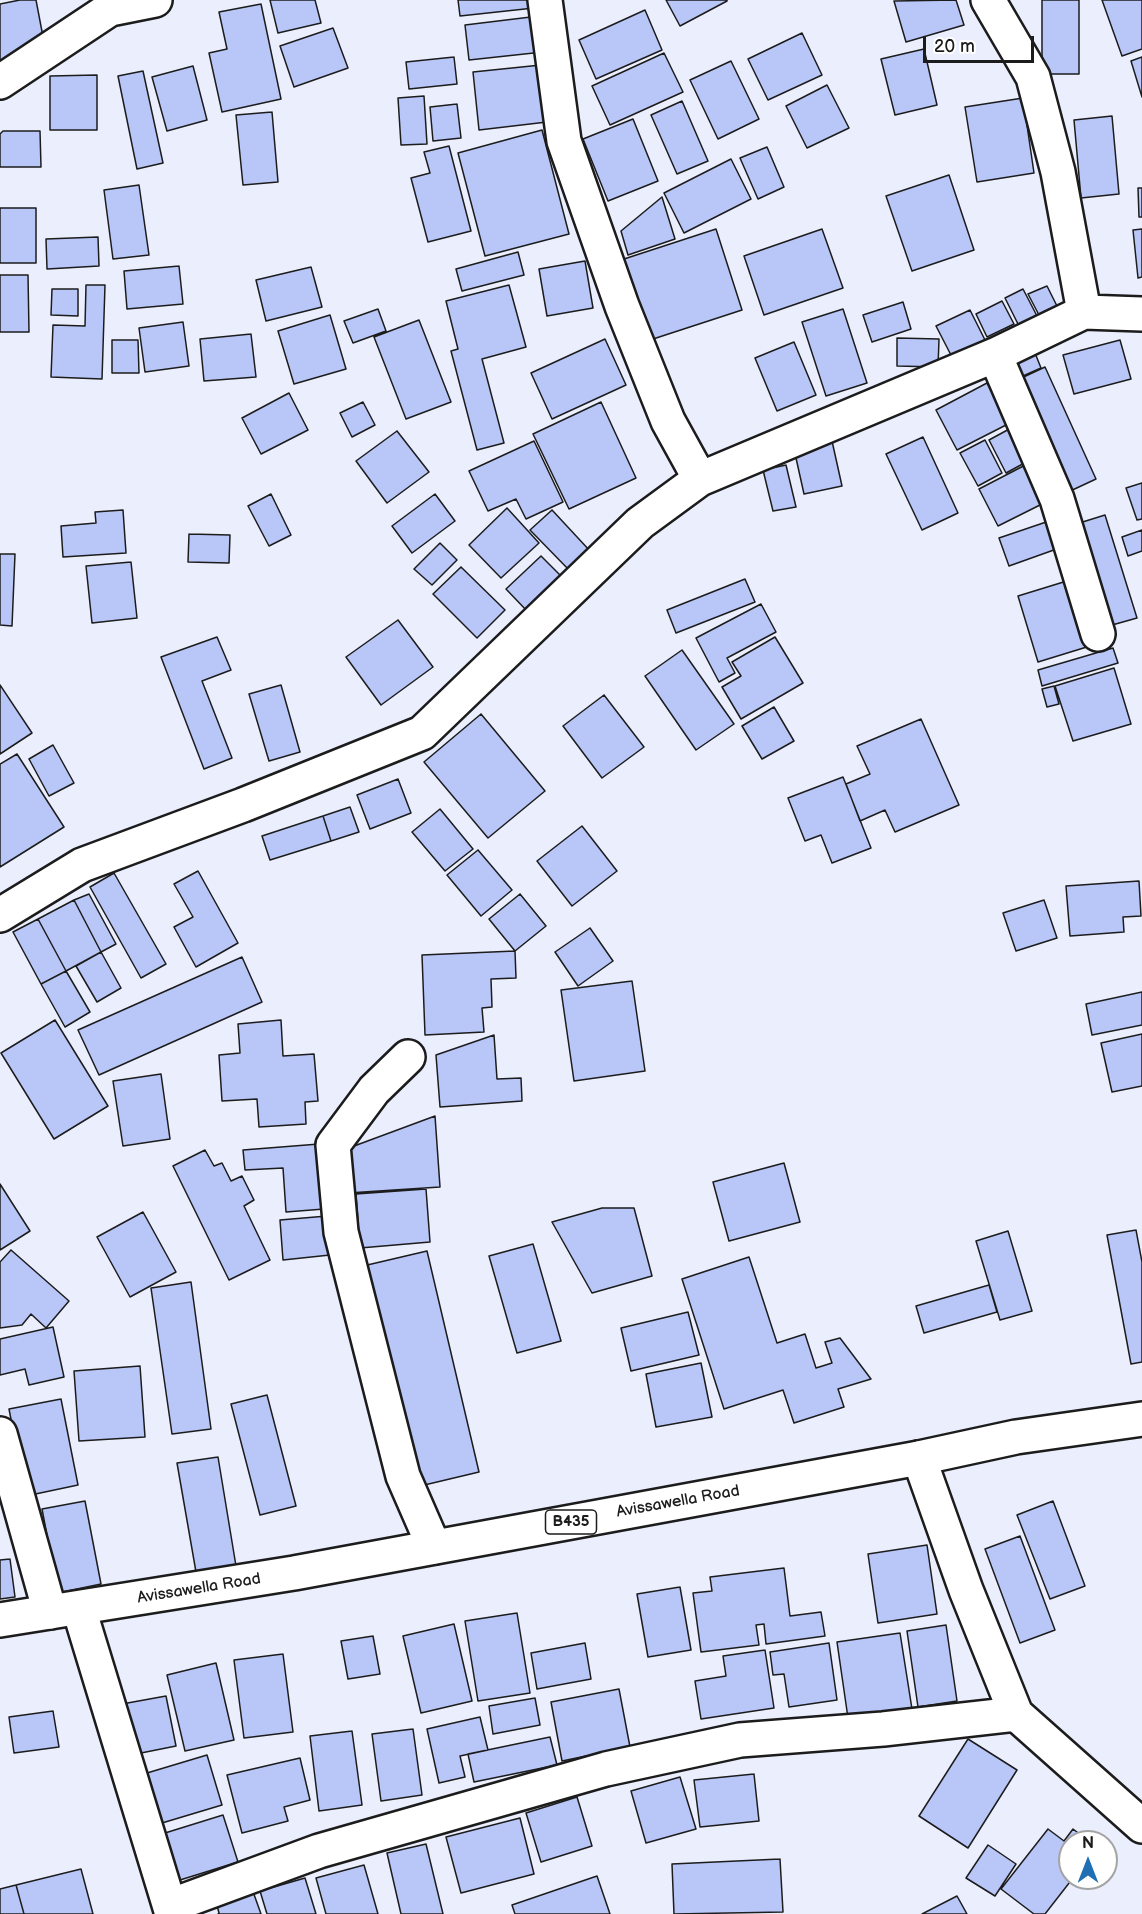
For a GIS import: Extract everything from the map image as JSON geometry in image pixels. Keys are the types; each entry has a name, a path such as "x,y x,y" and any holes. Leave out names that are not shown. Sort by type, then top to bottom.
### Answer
{"street":[{"path":"0,82 110,9 155,0"},
{"path":"545,0 564,141 622,306 651,379 668,421 700,479"},
{"path":"988,0 1033,77 1058,172 1084,312"},
{"path":"0,915 82,865 243,805 422,734 640,523 700,479 995,355 1084,312 1142,314"},
{"path":"995,355 1057,499 1098,634"},
{"path":"408,1057 374,1090 333,1145 341,1232 403,1476 434,1547"},
{"name":"Avissawella Road","path":"0,1620 294,1573 919,1458 1016,1437 1142,1419"},
{"path":"0,1434 171,1910 319,1851 606,1769 740,1740 883,1729 1016,1714"},
{"path":"919,1458 966,1590 1016,1714 1142,1826"}],"building":[{"path":"36,0 44,42 0,70 0,4"},
{"path":"270,0 315,0 321,23 278,33"},
{"path":"458,0 534,0 534,8 460,16"},
{"path":"666,0 727,0 727,1 680,26"},
{"path":"956,0 964,25 906,42 894,1"},
{"path":"1042,0 1079,0 1079,74 1042,74"},
{"path":"1102,0 1142,0 1142,49 1122,56"},
{"path":"261,4 281,99 222,112 209,53 227,49 219,12"},
{"path":"645,10 662,50 596,79 579,40"},
{"path":"539,16 543,52 469,60 465,25"},
{"path":"333,28 348,68 294,87 280,46"},
{"path":"802,33 822,75 768,100 748,59"},
{"path":"924,49 937,105 895,115 881,59"},
{"path":"664,53 683,92 610,125 592,86"},
{"path":"454,57 457,84 409,89 406,62"},
{"path":"1142,57 1142,97 1131,61"},
{"path":"731,61 759,119 718,139 690,80"},
{"path":"541,65 547,122 479,130 473,72"},
{"path":"193,66 207,120 167,131 152,77"},
{"path":"143,71 163,163 137,169 118,76"},
{"path":"97,75 97,130 50,130 50,76"},
{"path":"827,85 849,128 807,148 786,106"},
{"path":"424,96 427,144 401,145 398,98"},
{"path":"1023,98 1034,173 977,182 965,107"},
{"path":"682,101 708,161 677,174 651,115"},
{"path":"457,104 461,138 433,141 430,107"},
{"path":"272,112 278,182 243,185 236,115"},
{"path":"1112,116 1119,194 1081,198 1074,120"},
{"path":"633,119 658,181 608,201 583,139"},
{"path":"542,130 569,234 485,256 458,153"},
{"path":"3,131 40,131 41,167 0,167 0,134"},
{"path":"449,146 471,231 428,242 411,178 430,173 424,152"},
{"path":"767,147 784,187 758,199 740,158"},
{"path":"731,159 751,199 684,233 664,193"},
{"path":"949,175 974,250 912,271 886,196"},
{"path":"139,185 149,255 113,259 104,190"},
{"path":"1138,188 1142,188 1142,217 1139,217"},
{"path":"662,197 675,239 628,255 621,231"},
{"path":"0,208 36,208 36,263 0,263"},
{"path":"716,229 742,310 650,340 624,259"},
{"path":"822,229 843,288 764,315 744,256"},
{"path":"1142,229 1142,277 1138,278 1133,230"},
{"path":"98,237 99,266 47,269 46,239"},
{"path":"518,252 524,275 462,291 456,269"},
{"path":"585,261 593,308 547,316 539,269"},
{"path":"179,266 183,304 127,309 124,271"},
{"path":"311,267 322,307 266,321 256,280"},
{"path":"0,275 28,275 29,332 0,332"},
{"path":"86,285 105,285 102,379 51,377 53,325 85,326"},
{"path":"509,285 526,347 482,359 504,443 477,450 451,351 458,349 446,301"},
{"path":"1047,286 1057,306 1039,315 1028,294"},
{"path":"52,289 78,289 78,316 51,315"},
{"path":"1023,289 1037,316 1019,326 1005,298"},
{"path":"1002,301 1014,324 987,337 976,314"},
{"path":"903,302 911,329 872,342 863,315"},
{"path":"378,309 386,331 353,343 344,321"},
{"path":"843,309 867,383 826,396 802,322"},
{"path":"970,310 985,340 952,357 936,326"},
{"path":"330,315 346,369 294,384 278,331"},
{"path":"419,320 451,402 406,419 374,337"},
{"path":"183,322 189,366 145,372 139,328"},
{"path":"251,334 256,377 204,381 200,339"},
{"path":"897,338 939,339 938,367 897,366"},
{"path":"605,339 626,385 552,419 531,373"},
{"path":"112,340 138,340 139,373 112,373"},
{"path":"1120,340 1131,379 1074,394 1063,355"},
{"path":"794,342 816,395 777,411 755,358"},
{"path":"1035,353 1041,368 1014,380 1008,366"},
{"path":"1045,367 1096,479 1066,493 1015,381"},
{"path":"987,383 1008,424 957,450 936,410"},
{"path":"289,393 308,430 261,454 242,418"},
{"path":"363,402 375,425 352,437 340,413"},
{"path":"601,402 636,478 569,509 533,434"},
{"path":"1013,427 1030,460 1006,473 989,440"},
{"path":"397,431 429,472 387,503 356,461"},
{"path":"923,437 958,513 922,530 886,454"},
{"path":"985,440 1002,473 978,486 960,453"},
{"path":"534,441 563,502 526,519 516,499 488,511 469,471"},
{"path":"832,441 842,486 804,494 794,449"},
{"path":"1033,461 1052,499 998,526 979,489"},
{"path":"786,465 796,507 773,511 763,470"},
{"path":"1142,483 1142,519 1137,520 1126,488"},
{"path":"271,494 291,535 269,546 248,506"},
{"path":"435,494 455,521 412,553 392,526"},
{"path":"507,508 539,543 501,578 469,545"},
{"path":"123,510 126,553 63,557 61,526 96,523 95,512"},
{"path":"552,510 591,552 571,572 530,530"},
{"path":"1105,515 1137,618 1105,627 1073,525"},
{"path":"1055,519 1065,546 1009,566 999,538"},
{"path":"1142,530 1142,551 1128,556 1122,537"},
{"path":"189,534 230,535 229,563 188,562"},
{"path":"440,543 457,560 432,585 414,569"},
{"path":"0,554 15,554 12,626 0,625"},
{"path":"541,556 563,578 527,611 506,589"},
{"path":"131,562 137,618 92,623 86,566"},
{"path":"461,567 505,610 477,638 433,594"},
{"path":"745,579 755,602 676,633 667,610"},
{"path":"1070,580 1090,646 1038,662 1018,596"},
{"path":"761,604 776,632 727,658 735,673 719,682 696,638"},
{"path":"398,620 433,667 381,705 346,657"},
{"path":"217,637 231,670 202,681 232,758 204,769 161,657"},
{"path":"775,637 803,683 741,719 722,687 741,676 732,662"},
{"path":"1113,648 1118,663 1042,686 1038,670"},
{"path":"682,650 734,724 696,750 645,676"},
{"path":"1114,668 1131,724 1073,741 1055,686"},
{"path":"0,685 32,733 0,754"},
{"path":"281,685 300,752 269,761 249,694"},
{"path":"1054,686 1059,704 1047,707 1042,689"},
{"path":"604,695 644,747 602,778 563,726"},
{"path":"774,707 794,741 762,759 742,726"},
{"path":"481,714 545,791 488,838 424,762"},
{"path":"921,719 959,805 895,832 885,810 860,821 846,784 870,774 857,746"},
{"path":"53,745 74,783 49,796 29,759"},
{"path":"17,754 64,827 0,867 0,764"},
{"path":"843,777 871,848 832,863 821,835 805,841 788,798"},
{"path":"398,779 411,813 370,829 357,795"},
{"path":"350,807 359,832 331,841 323,816"},
{"path":"440,809 473,849 445,871 412,832"},
{"path":"323,816 331,841 270,860 262,836"},
{"path":"582,826 617,871 572,906 537,861"},
{"path":"478,850 512,890 481,916 447,875"},
{"path":"198,871 238,943 196,967 174,927 193,917 174,884"},
{"path":"114,873 166,964 141,978 90,887"},
{"path":"1139,881 1141,916 1123,917 1124,932 1070,936 1066,886"},
{"path":"89,894 116,944 101,952 74,900"},
{"path":"520,894 546,926 515,951 489,919"},
{"path":"74,900 101,952 66,971 38,919"},
{"path":"1044,900 1057,938 1016,951 1003,913"},
{"path":"38,919 66,971 41,984 13,932"},
{"path":"590,928 613,961 578,986 555,952"},
{"path":"515,951 516,978 491,979 492,1007 482,1008 484,1032 425,1035 422,955"},
{"path":"101,952 121,988 97,1002 76,966"},
{"path":"242,957 262,1002 99,1075 78,1030"},
{"path":"66,971 90,1012 65,1027 41,984"},
{"path":"632,981 645,1071 574,1081 561,990"},
{"path":"1142,992 1142,1025 1092,1035 1086,1004"},
{"path":"55,1020 108,1106 54,1139 1,1053"},
{"path":"281,1020 283,1056 314,1054 318,1101 305,1102 306,1124 259,1127 257,1099 222,1101 219,1055 240,1053 238,1024"},
{"path":"1142,1034 1142,1086 1112,1092 1101,1043"},
{"path":"494,1035 497,1079 521,1078 522,1101 440,1107 436,1055"},
{"path":"161,1074 170,1139 123,1146 113,1081"},
{"path":"435,1116 440,1187 348,1193 346,1149"},
{"path":"319,1144 324,1209 286,1212 283,1168 245,1170 243,1150"},
{"path":"205,1150 214,1166 222,1163 231,1181 242,1176 254,1200 244,1206 270,1260 229,1280 173,1166"},
{"path":"784,1163 800,1222 729,1241 713,1182"},
{"path":"0,1184 30,1231 0,1250"},
{"path":"426,1189 430,1242 360,1248 356,1194"},
{"path":"602,1208 634,1208 652,1276 592,1293 552,1222"},
{"path":"143,1212 176,1272 130,1297 97,1237"},
{"path":"327,1216 330,1255 283,1260 280,1220"},
{"path":"1136,1230 1142,1262 1142,1362 1131,1364 1107,1235"},
{"path":"1008,1231 1032,1311 1000,1320 976,1241"},
{"path":"533,1244 561,1341 517,1353 489,1256"},
{"path":"11,1250 69,1301 46,1328 31,1314 22,1325 0,1328 0,1262"},
{"path":"427,1251 479,1472 416,1487 363,1266"},
{"path":"749,1257 777,1343 805,1334 816,1368 832,1363 825,1342 840,1338 871,1379 838,1389 844,1407 794,1423 783,1390 724,1409 682,1279"},
{"path":"191,1282 211,1429 172,1434 151,1288"},
{"path":"989,1285 997,1312 924,1333 916,1306"},
{"path":"688,1312 699,1355 631,1371 621,1328"},
{"path":"53,1327 64,1377 29,1385 25,1369 0,1375 0,1339"},
{"path":"701,1363 712,1417 656,1427 646,1374"},
{"path":"140,1366 145,1437 79,1441 74,1371"},
{"path":"267,1395 296,1506 260,1515 231,1404"},
{"path":"61,1399 78,1485 26,1496 9,1409"},
{"path":"218,1457 236,1566 196,1572 177,1463"},
{"path":"85,1501 101,1584 58,1593 42,1509"},
{"path":"1053,1501 1085,1586 1050,1599 1017,1515"},
{"path":"1020,1536 1055,1630 1020,1643 985,1549"},
{"path":"927,1545 937,1614 878,1623 868,1554"},
{"path":"10,1559 15,1597 0,1599 0,1560"},
{"path":"784,1568 790,1616 821,1612 825,1636 766,1644 764,1624 756,1625 759,1645 701,1652 693,1593 712,1591 710,1577"},
{"path":"680,1587 691,1650 648,1657 637,1594"},
{"path":"517,1613 530,1693 478,1701 465,1621"},
{"path":"454,1624 472,1701 421,1713 403,1636"},
{"path":"946,1625 957,1701 918,1707 907,1631"},
{"path":"900,1633 912,1709 848,1718 837,1642"},
{"path":"373,1636 380,1674 348,1679 341,1641"},
{"path":"585,1643 591,1679 537,1689 531,1653"},
{"path":"829,1643 837,1700 789,1707 784,1674 773,1675 770,1652"},
{"path":"765,1650 774,1708 701,1719 695,1681 726,1676 723,1656"},
{"path":"283,1654 293,1732 244,1738 234,1660"},
{"path":"216,1663 234,1740 185,1751 167,1675"},
{"path":"619,1689 630,1747 562,1761 551,1702"},
{"path":"166,1696 176,1746 131,1755 122,1704"},
{"path":"535,1698 540,1725 493,1734 489,1706"},
{"path":"53,1711 59,1747 14,1753 9,1717"},
{"path":"480,1717 488,1750 460,1756 465,1777 439,1783 427,1729"},
{"path":"413,1729 422,1795 381,1801 372,1734"},
{"path":"352,1731 362,1805 319,1811 310,1736"},
{"path":"550,1737 557,1765 474,1782 468,1754"},
{"path":"968,1739 1017,1770 968,1848 919,1816"},
{"path":"207,1755 222,1805 152,1826 137,1776"},
{"path":"300,1758 310,1800 284,1807 288,1821 242,1833 227,1775"},
{"path":"754,1774 759,1821 700,1827 694,1780"},
{"path":"680,1777 696,1829 646,1843 631,1791"},
{"path":"577,1797 592,1846 541,1862 526,1813"},
{"path":"223,1815 238,1862 180,1880 165,1833"},
{"path":"520,1818 534,1874 461,1893 446,1837"},
{"path":"1048,1829 1058,1836 1058,1890 1064,1890 1045,1914 1034,1914 1001,1889"},
{"path":"426,1844 443,1914 401,1914 387,1853"},
{"path":"988,1845 1016,1864 995,1896 966,1878"},
{"path":"780,1859 783,1912 674,1914 672,1864"},
{"path":"364,1865 378,1914 326,1914 316,1878"},
{"path":"81,1869 93,1914 24,1914 16,1885"},
{"path":"597,1876 610,1914 515,1914 512,1905"},
{"path":"305,1878 316,1914 267,1914 260,1891"},
{"path":"16,1885 24,1914 0,1914 0,1889"},
{"path":"251,1886 261,1914 218,1914 215,1898"},
{"path":"957,1896 967,1914 922,1914"}]}
